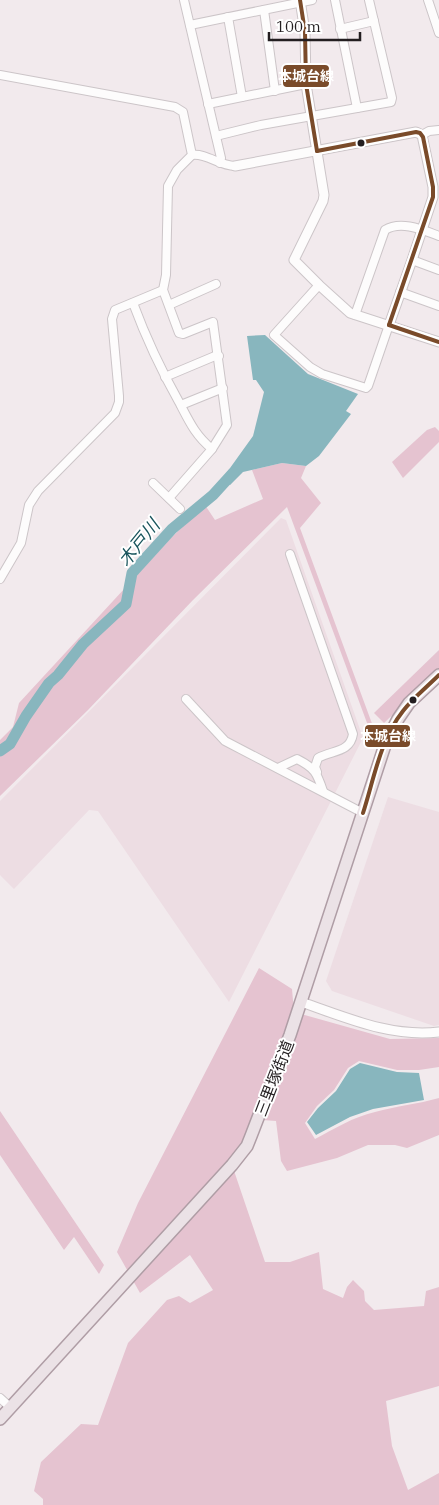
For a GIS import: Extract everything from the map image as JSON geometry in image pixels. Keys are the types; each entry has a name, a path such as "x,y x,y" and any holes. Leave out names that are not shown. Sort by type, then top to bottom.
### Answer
{"main road":[{"name":"三里塚街道","path":"0,1419 232,1165 246,1146 290,1035 385,745 398,719 409,703 439,675"}],"street":[{"path":"184,0 221,158 220,163"},
{"path":"190,26 300,1 312,0"},
{"path":"335,0 356,108"},
{"path":"216,136 261,125 389,103 392,98 369,0"},
{"path":"428,0 439,33"},
{"path":"300,1 305,32 306,84 323,183 323,201 294,260 347,311 439,342"},
{"path":"264,10 275,90"},
{"path":"228,18 242,97"},
{"path":"340,29 374,21"},
{"path":"0,75 178,108 185,116 192,155"},
{"path":"208,104 306,84"},
{"path":"422,135 428,131 439,130"},
{"path":"169,498 212,449 228,425 213,322 183,334 179,333 163,290 166,276 168,186 177,170 192,155 235,166 416,132 422,135"},
{"path":"319,285 274,335 310,367 322,374 366,388 422,230 436,200 422,135"},
{"path":"355,315 385,230 391,227 412,227 439,236"},
{"path":"412,260 439,270"},
{"path":"169,305 216,284"},
{"path":"0,579 21,543 30,505 38,491 118,407 119,396 112,319 115,310 163,290"},
{"path":"400,292 439,306"},
{"path":"133,303 149,345 165,377 200,439 212,449"},
{"path":"165,377 214,356 219,356"},
{"path":"181,405 223,388"},
{"path":"153,483 180,509"},
{"path":"290,554 353,734 347,748 318,758 315,766 323,791"},
{"path":"186,699 225,741 363,813"},
{"path":"278,768 297,759 317,772"},
{"path":"300,1002 378,1028 399,1032 439,1032"},
{"path":"0,1398 11,1408"}],"shaded area":[{"path":"435,427 439,431 439,442 403,478 392,462 427,430"},
{"path":"282,463 306,466 301,478 321,503 300,528 374,729 370,731 287,507 193,600 88,710 0,796 0,740 13,727 19,703 172,537 205,505 215,520 263,499 252,470"},
{"path":"281,518 286,520 363,738 229,1002 98,811 89,810 14,889 0,875 0,801"},
{"path":"439,650 439,670 384,723 374,713"},
{"path":"388,797 439,812 439,1025 434,1026 332,991 326,981"},
{"path":"259,968 292,989 294,1012 390,1039 439,1038 439,1067 419,1070 397,1070 359,1061 348,1068 334,1090 317,1106 305,1123 315,1139 367,1114 439,1098 439,1135 407,1148 395,1145 368,1145 337,1158 287,1171 281,1161 276,1121 262,1120 231,1162 265,1262 290,1262 319,1252 323,1289 343,1298 347,1287 353,1280 364,1291 365,1301 374,1310 424,1306 426,1291 439,1287 439,1386 386,1401 392,1446 408,1490 439,1473 439,1505 43,1505 43,1499 34,1491 41,1462 81,1424 98,1425 128,1343 167,1300 179,1296 190,1303 213,1290 190,1255 140,1293 117,1252 138,1203"},
{"path":"0,1111 104,1265 99,1274 74,1237 64,1250 0,1155"}],"water":[{"path":"265,335 308,374 358,394 346,411 351,414 319,456 306,466 282,463 243,472 230,485 225,487 220,482 253,436 264,392 256,380 253,380 247,336"},
{"path":"360,1063 397,1072 419,1073 424,1100 373,1109 350,1117 316,1135 307,1122 318,1108 336,1091 350,1069"}],"waterway":[{"name":"木戸川","path":"0,751 10,744 26,716 49,683 58,675 83,644 126,604 132,573 172,529 213,495 233,473"}],"transit line":[{"name":"本城台線","path":"300,0 305,32 306,84 317,151"},
{"name":"本城台線","path":"317,151 416,132 420,133 423,137 433,187 433,197 389,325"},
{"name":"本城台線","path":"389,325 439,342"},
{"name":"本城台線","path":"363,813 378,760 395,722 411,702 439,675"}]}
